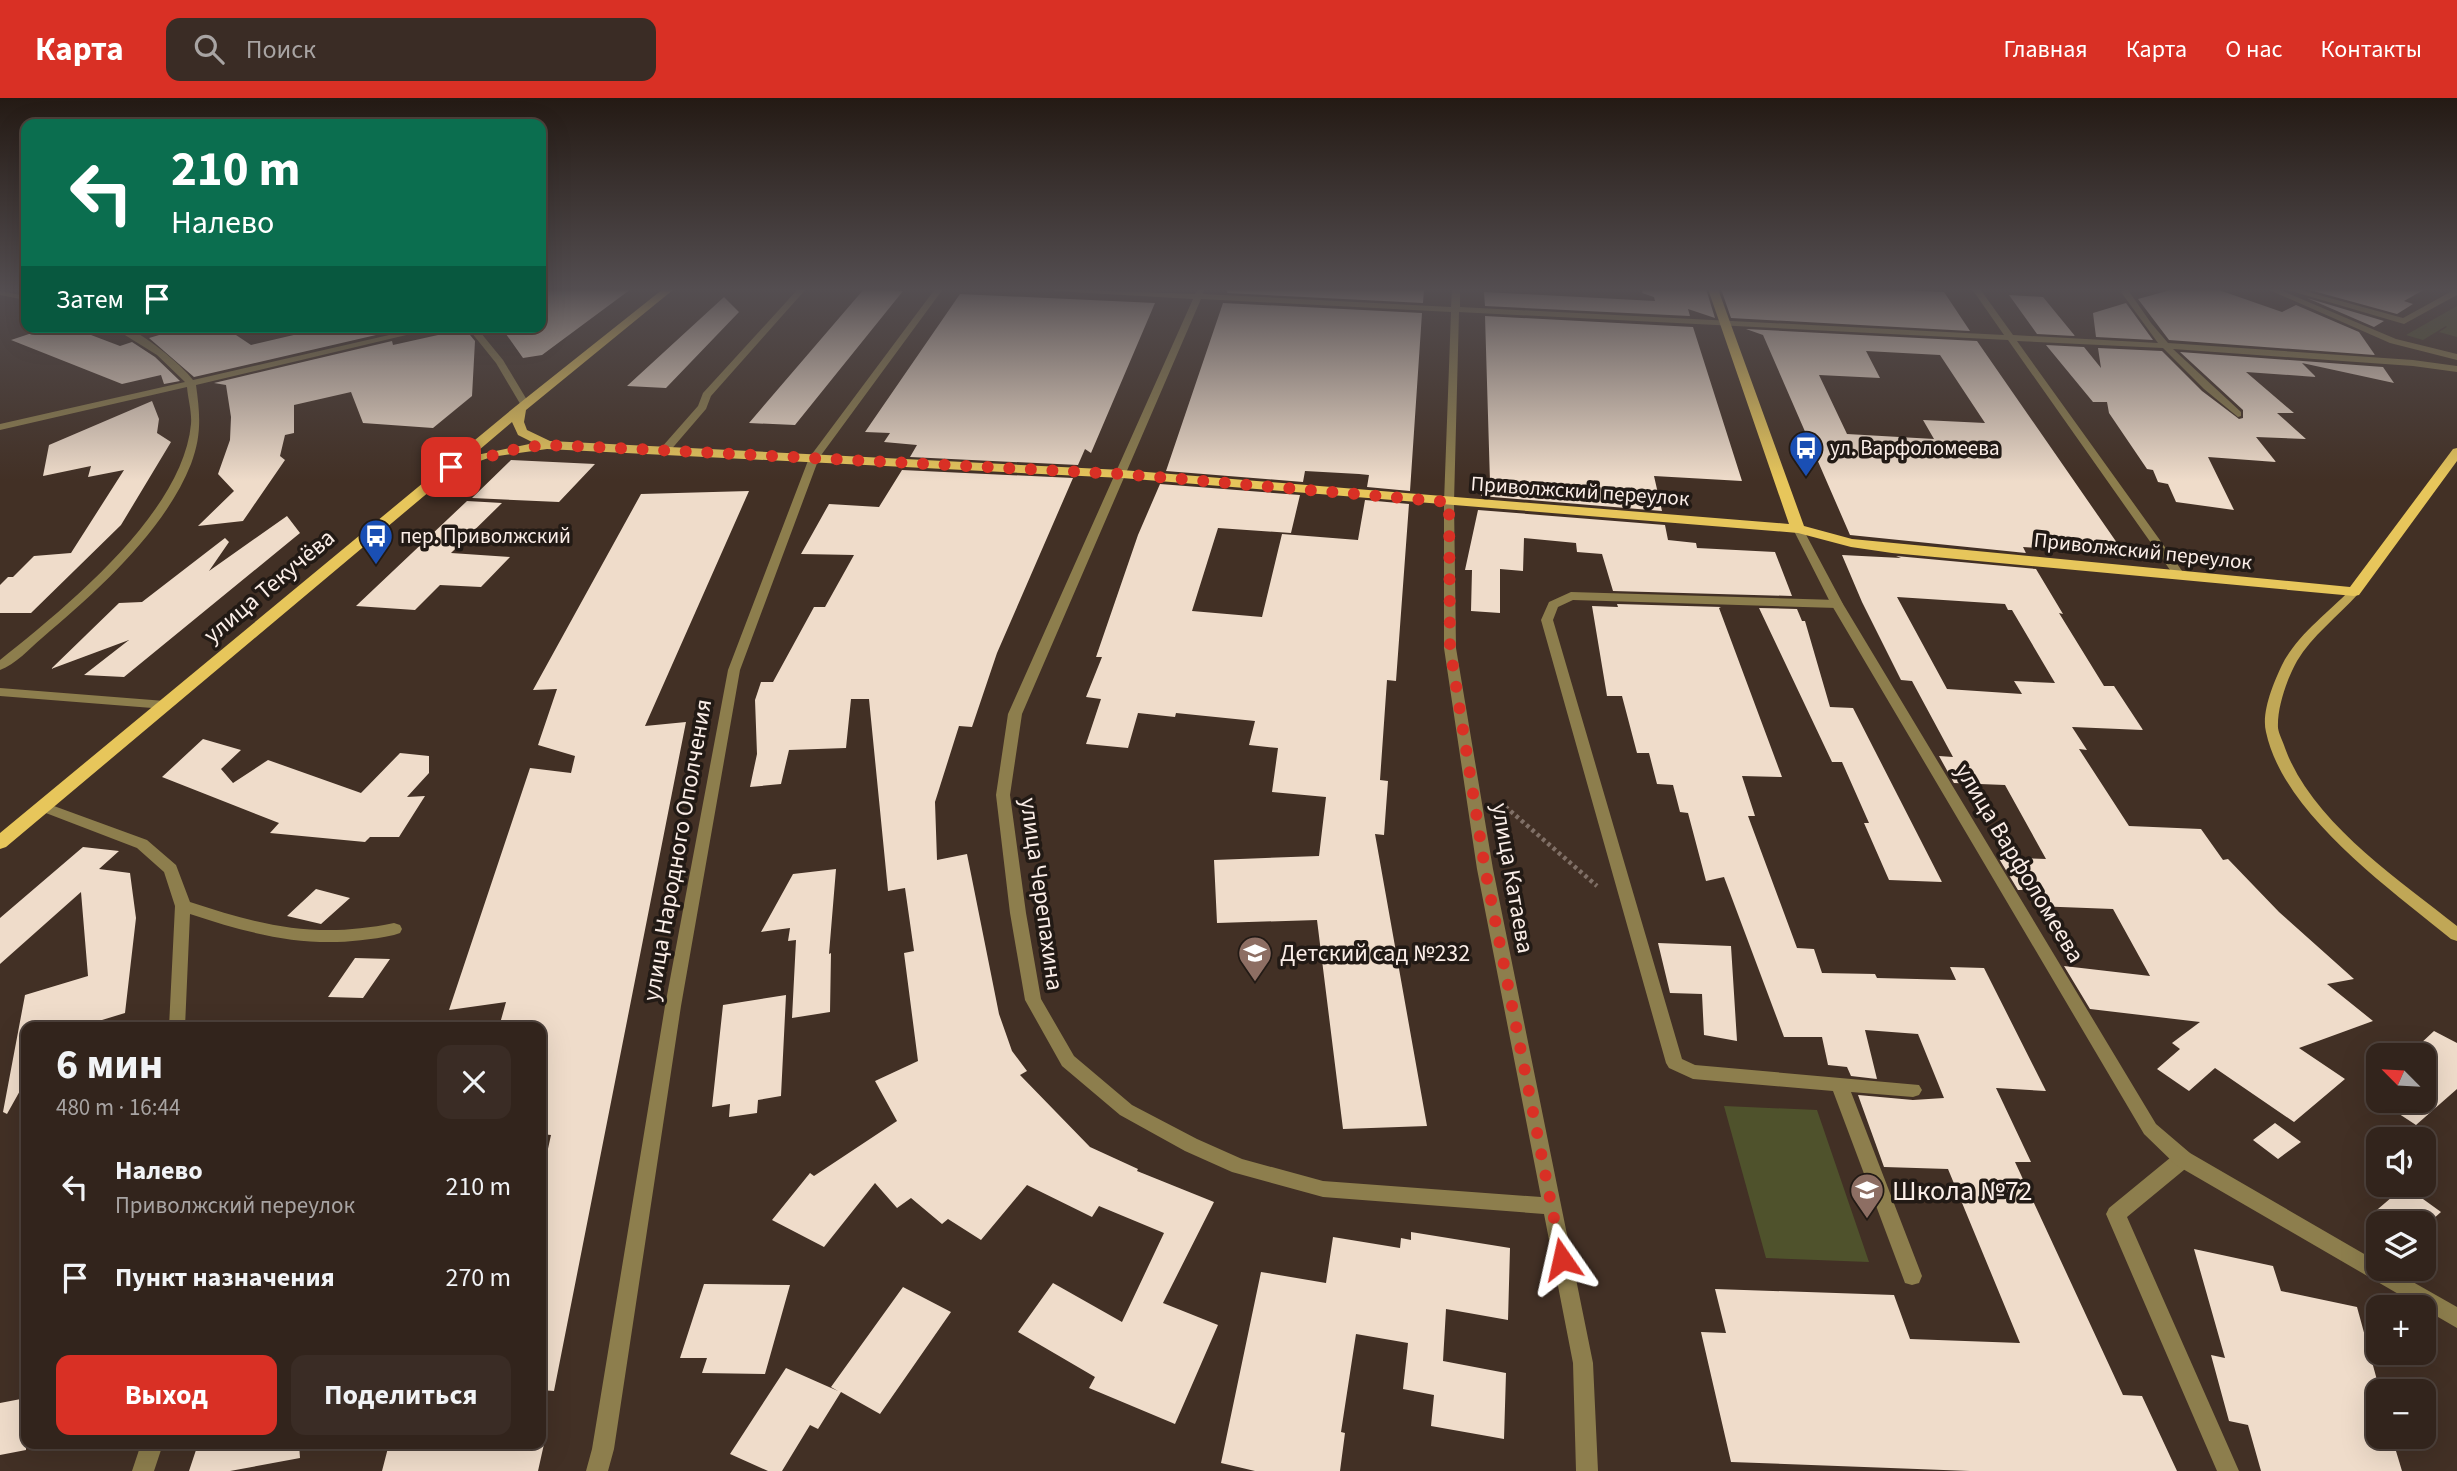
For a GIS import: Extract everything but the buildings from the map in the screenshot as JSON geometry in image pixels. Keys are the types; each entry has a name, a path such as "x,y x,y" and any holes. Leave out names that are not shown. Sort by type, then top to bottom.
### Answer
{"main road":[{"name":"улица Текучёва","path":"0,844 589,353"},
{"name":"улица Варфоломеева","path":"1735,353 1798,529"},
{"path":"522,407 518,422 522,432 547,445"},
{"name":"Приволжский переулок","path":"451,467 489,454 547,445 1122,474 1798,529 1851,543 1892,549 2354,593"},
{"path":"2354,593 2457,452"}],"street":[{"path":"0,666 62,617 135,544 179,481 197,425 191,383 160,353"},
{"path":"0,427 322,353"},
{"path":"493,353 500,362 522,407"},
{"path":"665,450 703,407 706,395 744,353"},
{"name":"улица Народного Ополчения","path":"597,1471 603,1449 673,1006 734,670 814,458 892,353"},
{"name":"улица Черепахина","path":"1174,353 1015,714 1003,794 1018,913 1033,1000 1068,1061 1126,1110 1191,1145 1239,1166 1323,1189 1552,1206"},
{"name":"улица Катаева","path":"1454,353 1449,502 1450,648 1485,869 1583,1363 1587,1471"},
{"path":"2020,353 2179,575"},
{"path":"2175,353 2199,380 2238,414"},
{"path":"2271,353 2413,363 2457,369"},
{"name":"улица Варфоломеева","path":"1798,529 1837,604 2150,1129 2183,1159 2457,1318"},
{"path":"2354,593 2291,659 2271,729 2288,770 2318,814 2386,876 2457,935"},
{"path":"1837,604 1571,596 1553,605 1547,620 1675,1063 1693,1072 1913,1090"},
{"path":"0,691 165,705"},
{"path":"43,807 142,845 171,869 183,906 177,1022"},
{"path":"183,906 227,921 295,934 349,937 394,929"},
{"path":"1839,1084 1912,1276"},
{"path":"2183,1159 2116,1214 2228,1471"},
{"path":"143,1471 150,1449"}],"path":[{"path":"1470,776 1634,919"}],"green space":[{"path":"1724,1106 1817,1110 1869,1262 1766,1258"}],"place":[{"name":"ул. Варфоломеева","path":"1806,478"},
{"name":"пер. Приволжский","path":"376,566"},
{"name":"Детский сад №232","path":"1255,983"},
{"name":"Школа №72","path":"1867,1220"}],"route":[{"path":"451,467 489,454 547,445 1122,474 1449,502 1450,648 1485,869 1562,1259"}]}
